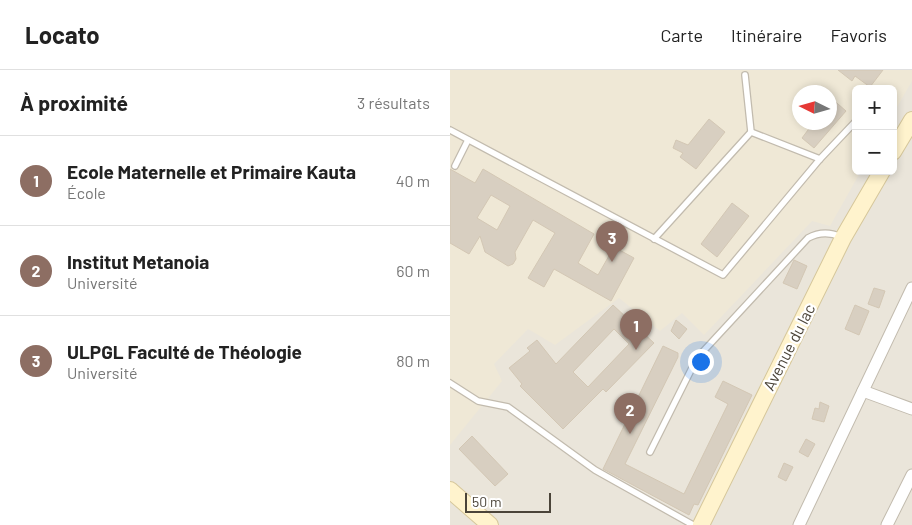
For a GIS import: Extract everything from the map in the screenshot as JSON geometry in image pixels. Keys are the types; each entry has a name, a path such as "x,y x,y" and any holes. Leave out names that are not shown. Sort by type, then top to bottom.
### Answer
{"main road":[{"path":"897,145 912,120"},
{"name":"Avenue du lac","path":"702,525 843,238 880,175"},
{"path":"450,490 490,525"}],"street":[{"path":"799,525 912,288"},
{"path":"862,391 912,409"},
{"path":"887,525 912,475"}],"lane":[{"path":"654,238 751,132 745,75"},
{"path":"450,130 719,274 726,274 820,159 852,125"},
{"path":"751,132 820,159"},
{"path":"456,166 468,140"},
{"path":"650,452 690,368 697,358 808,238 814,235 832,233 843,238"},
{"path":"450,383 478,401 508,407 595,470 693,525"}],"shaded area":[{"path":"450,70 912,70 912,525 450,525"},
{"path":"450,70 912,70 912,81 897,107 897,85 852,85 852,175 859,175 830,226 812,221 704,335 682,313 660,331 619,298 555,345 528,329 494,364 502,381 450,445"}],"building":[{"path":"838,70 883,70 872,85 867,85 855,76 852,81"},
{"path":"837,103 846,111 837,121"},
{"path":"709,119 725,132 696,169 680,157 683,153 673,148 676,140 688,145"},
{"path":"808,130 830,130 814,148 802,138"},
{"path":"450,169 475,183 483,169 594,234 578,263 598,275 614,247 634,258 611,301 554,269 544,287 528,278 555,233 533,220 515,252 516,259 513,264 508,266 485,252 480,236 469,254 450,243","holes":["491,195 510,206 497,230 477,218"]},
{"path":"732,203 749,216 717,257 701,244"},
{"path":"794,260 807,266 797,289 783,283"},
{"path":"874,288 885,291 879,308 868,304"},
{"path":"613,305 654,343 606,392 603,389 563,429 520,386 522,384 509,368 530,351 527,348 537,340 556,364","holes":["614,329 629,344 588,387 573,372"]},
{"path":"855,305 869,311 859,335 845,329"},
{"path":"676,320 687,329 679,339 671,331"},
{"path":"663,346 678,353 678,357 625,464 684,494 728,404 715,397 723,381 752,395 698,505 694,504 689,515 603,469"},
{"path":"820,402 829,406 824,422 812,419 815,408 819,409"},
{"path":"472,436 508,474 495,486 459,449"},
{"path":"806,439 815,444 808,457 799,452"},
{"path":"784,463 793,467 786,481 778,477"}],"place":[{"name":"ULPGL Faculté de Théologie","path":"612,262"},
{"name":"Ecole Maternelle et Primaire Kauta","path":"636,350"},
{"name":"Institut Metanoia","path":"630,434"}]}
